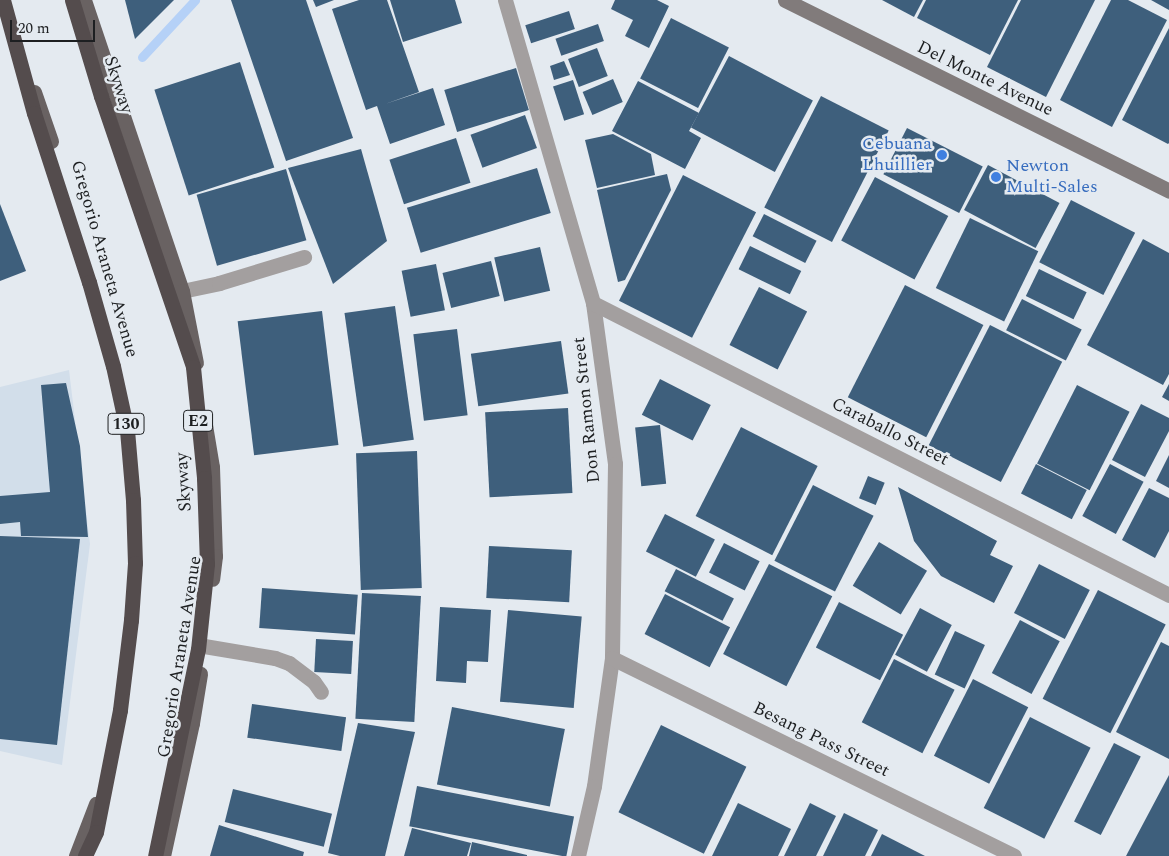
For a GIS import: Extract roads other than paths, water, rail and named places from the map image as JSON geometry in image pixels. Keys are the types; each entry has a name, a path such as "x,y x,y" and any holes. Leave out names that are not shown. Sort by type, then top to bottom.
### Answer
{"highway":[{"name":"Skyway","path":"72,0 101,96 193,367 204,478 207,564 198,649 156,856"},
{"path":"2,1 34,114 90,282 113,366 126,430 129,456 133,500 135,563 131,620 120,710 96,832 85,856"}],"main road":[{"name":"Gregorio Araneta Avenue","path":"84,0 182,291 195,352 212,467 215,556 204,646 192,724 163,856"},
{"name":"Del Monte Avenue","path":"785,0 1169,191"},
{"name":"Gregorio Araneta Avenue","path":"2,1 42,114 106,324 135,471 138,575 134,643 118,736 91,820 76,856"}],"street":[{"name":"Don Ramon Street","path":"506,0 593,303 615,464 612,658 594,786 578,856"},
{"path":"182,291 219,283 304,257"},
{"name":"Caraballo Street","path":"593,303 1169,595"},
{"path":"204,646 275,658 289,663 314,682 321,692"},
{"name":"Besang Pass Street","path":"612,658 1014,856"}],"waterway":[{"path":"142,57 195,0"}],"place":[{"name":"Cebuana Lhuillier","path":"942,155"},
{"name":"Newton Multi-Sales","path":"996,177"}]}
